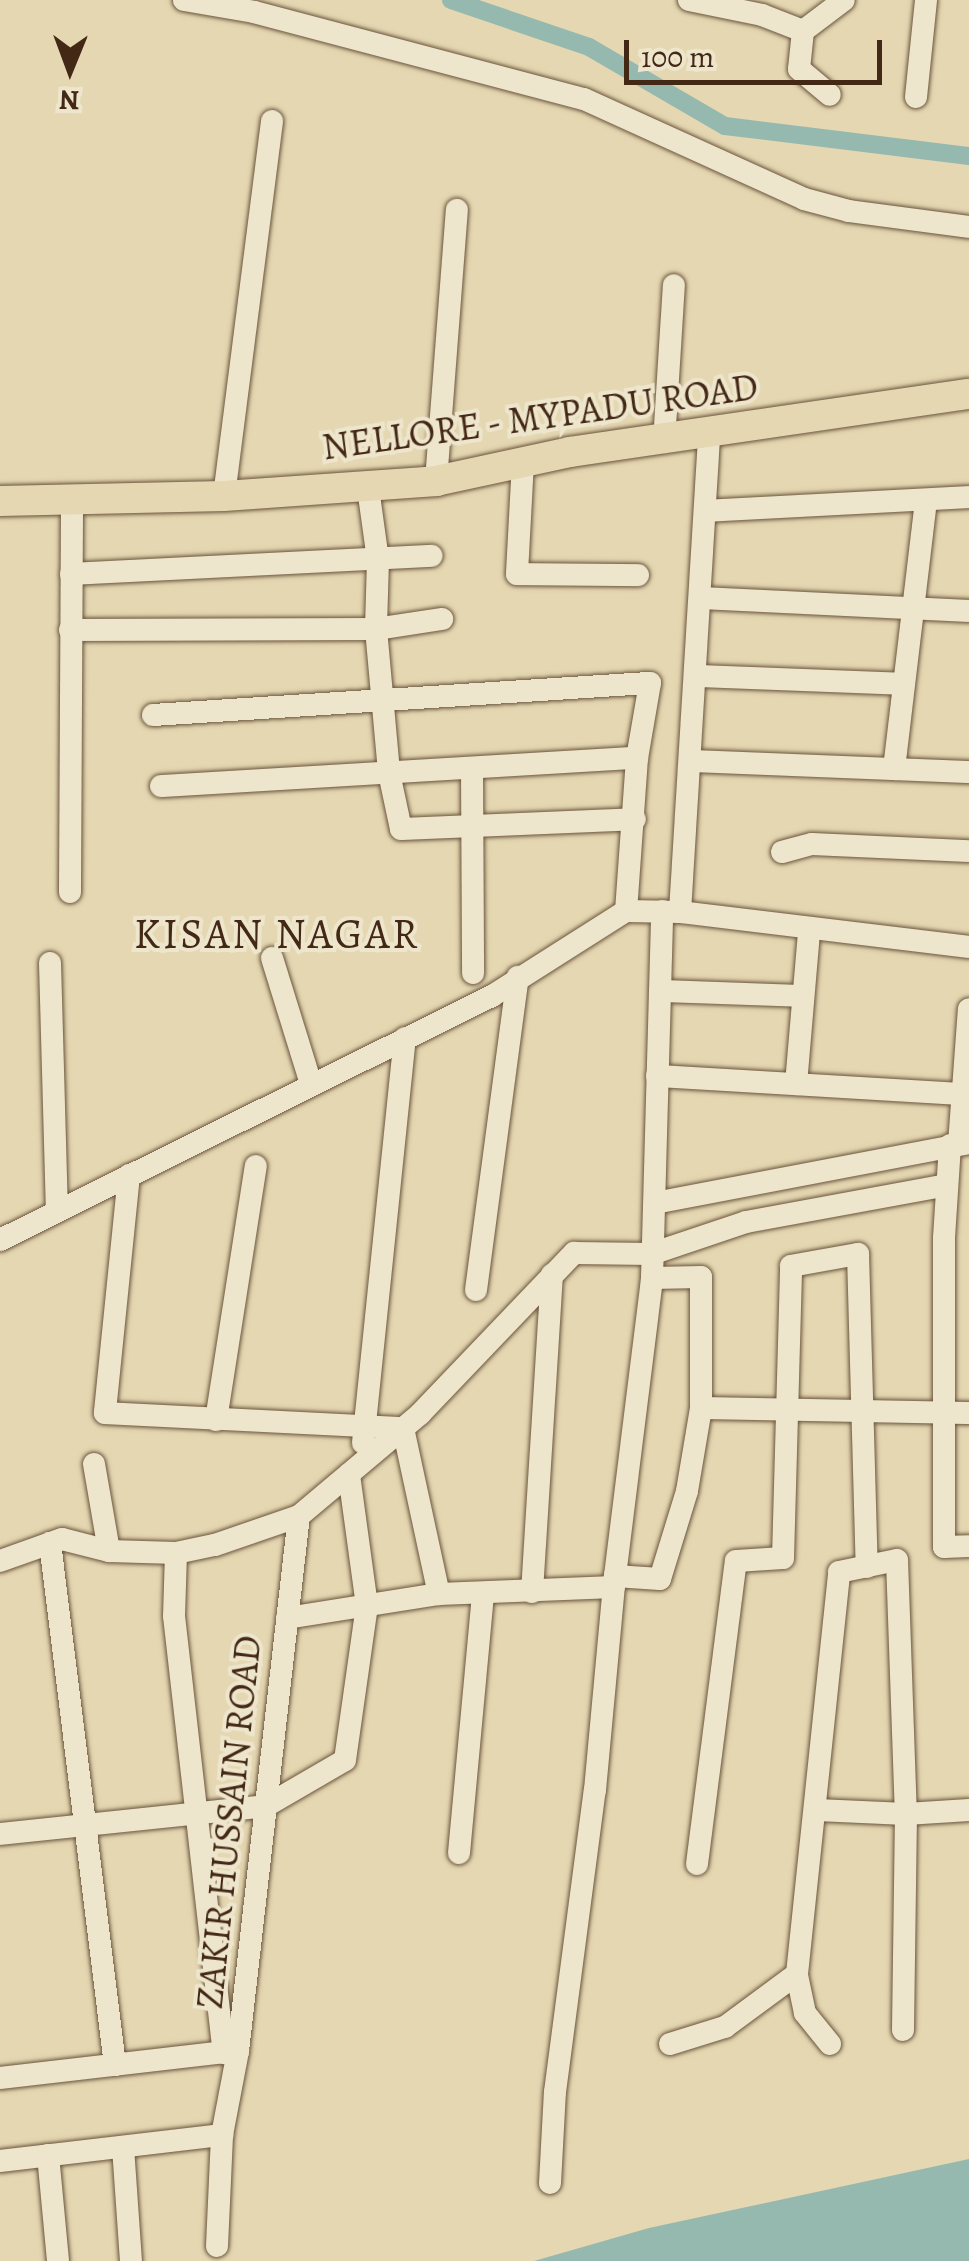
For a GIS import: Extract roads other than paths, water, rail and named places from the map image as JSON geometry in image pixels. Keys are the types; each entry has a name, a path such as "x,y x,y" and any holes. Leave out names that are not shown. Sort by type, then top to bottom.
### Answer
{"main road":[{"name":"NELLORE - MYPADU ROAD","path":"0,500 224,496 436,481 523,462 969,394"}],"street":[{"path":"184,0 254,12 584,99 804,199 849,211 969,227"},
{"path":"689,0 762,16 803,31"},
{"path":"830,95 799,69 803,31 844,0"},
{"path":"916,97 926,0"},
{"path":"224,496 272,121"},
{"path":"436,481 457,210"},
{"path":"664,442 674,285"},
{"path":"550,2183 555,2092 595,1790 614,1582 652,1266 660,991 691,762 709,433"},
{"path":"523,462 517,574 638,575"},
{"path":"368,488 378,560 376,628 388,773 401,829 635,819"},
{"path":"705,510 969,497"},
{"path":"70,892 72,501"},
{"path":"894,769 926,501"},
{"path":"71,574 432,556"},
{"path":"702,598 969,611"},
{"path":"70,630 376,628 442,619"},
{"path":"697,676 902,684"},
{"path":"153,715 650,683 637,758 626,910"},
{"path":"161,786 637,758"},
{"path":"691,762 969,772"},
{"path":"472,768 472,973"},
{"path":"782,852 812,844 969,850"},
{"path":"0,1240 492,996 626,910 969,947"},
{"path":"796,1084 809,931"},
{"path":"272,958 311,1084"},
{"path":"50,963 57,1211"},
{"path":"476,1290 518,978"},
{"path":"660,991 803,996"},
{"path":"969,1008 959,1144 947,1185 942,1412 944,1547 969,1546"},
{"path":"0,1834 266,1806 345,1760 366,1606 355,1469 364,1428 405,1038"},
{"path":"658,1076 962,1094"},
{"path":"655,1203 959,1144"},
{"path":"216,1420 256,1166"},
{"path":"128,1175 105,1413 403,1428"},
{"path":"652,1266 746,1222 947,1185"},
{"path":"0,1561 62,1539 109,1551 176,1553 216,1545 299,1516 403,1428 574,1253 701,1277 701,1408 687,1491 660,1580 532,1592 438,1594 287,1618"},
{"path":"698,1864 736,1561 784,1558 792,1266 858,1254 867,1566"},
{"path":"532,1592 552,1276"},
{"path":"944,1327 969,1327"},
{"path":"701,1408 969,1413"},
{"path":"403,1428 438,1594"},
{"path":"94,1464 109,1551"},
{"name":"ZAKIR HUSSAIN ROAD","path":"216,2246 231,2052 266,1806 299,1516"},
{"path":"50,1543 115,2065"},
{"path":"0,2078 231,2052 195,1813 174,1616 176,1553"},
{"path":"830,2044 805,2013 796,1974 817,1810 840,1572 897,1560 906,1814 903,2030"},
{"path":"459,1853 484,1594"},
{"path":"817,1810 906,1814 969,1810"},
{"path":"670,2044 726,2027 796,1974"},
{"path":"0,2161 222,2135"},
{"path":"123,2147 131,2261"},
{"path":"48,2155 58,2261"}],"water":[{"path":"969,2159 969,2261 534,2261 649,2228"}],"waterway":[{"path":"451,0 589,47 725,126 969,156"}],"district":[{"name":"KISAN NAGAR","path":"277,934"}]}
